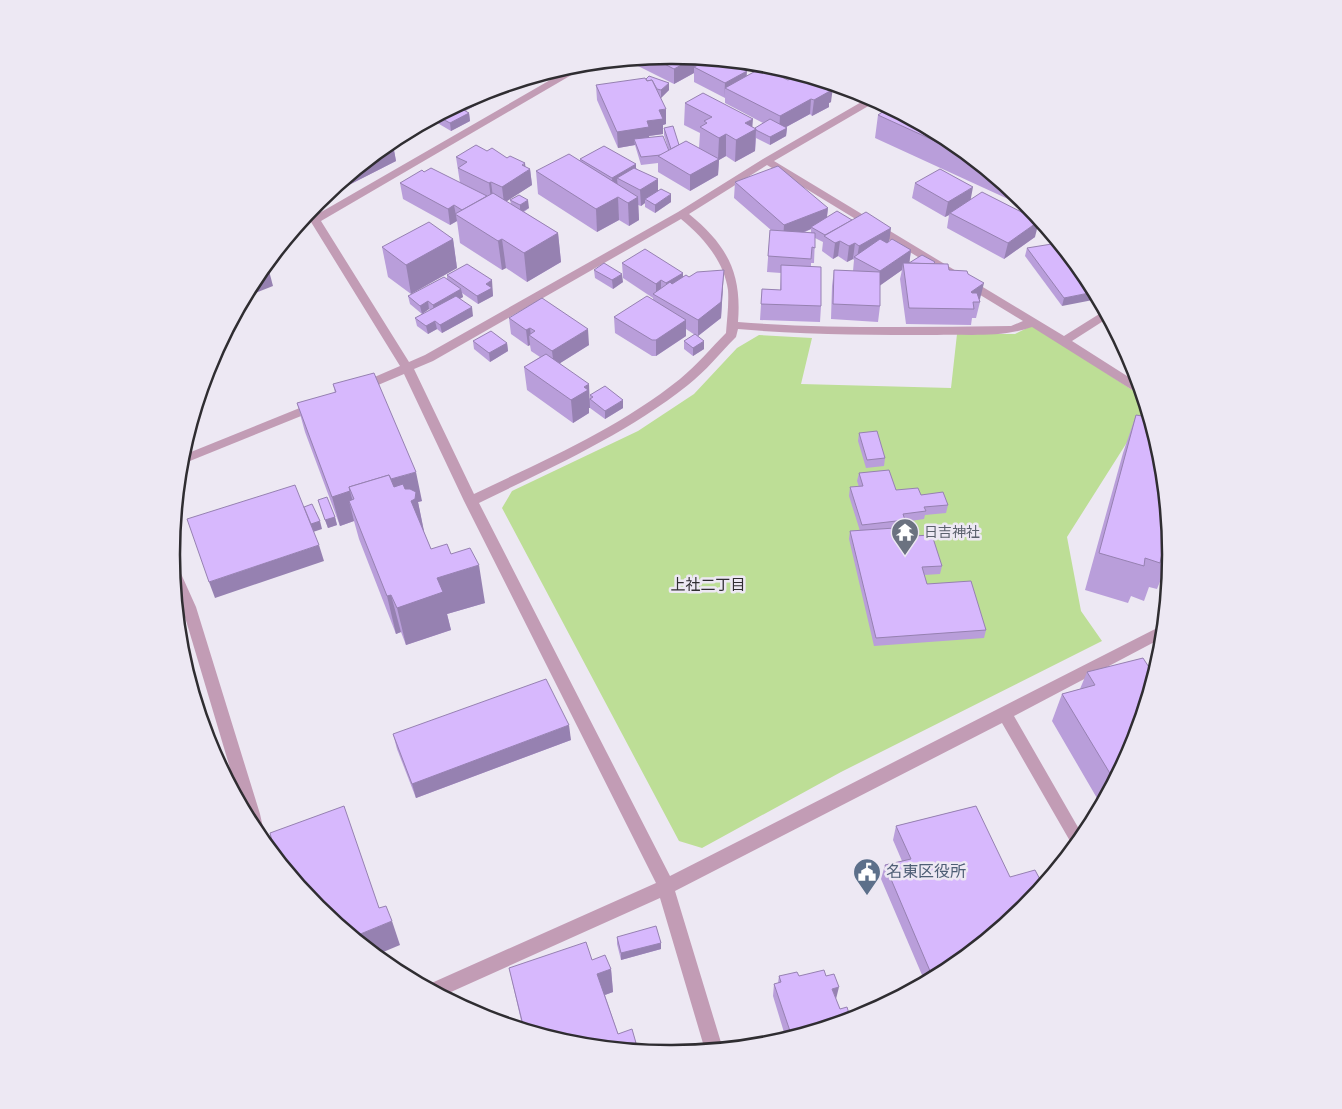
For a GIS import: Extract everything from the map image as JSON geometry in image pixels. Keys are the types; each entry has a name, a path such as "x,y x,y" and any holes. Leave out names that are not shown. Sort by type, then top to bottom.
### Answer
{"street":[{"path":"318,214 565,75"},
{"path":"352,391 429,358 682,214 767,161 866,104"},
{"path":"767,161 1131,383"},
{"path":"470,501 549,464 634,417 685,382 732,334 732,284 718,250 697,226 682,214"},
{"path":"313,219 407,368 470,501 666,887 712,1043"},
{"path":"1064,341 1101,318"},
{"path":"732,325 779,329 975,331 1012,330 1033,322"},
{"path":"190,457 325,402"},
{"path":"181,590 189,607 249,805"},
{"path":"440,988 666,887 1006,714 1155,635"},
{"path":"1006,714 1074,834"}],"green space":[{"path":"1033,325 1134,391 1145,427 1147,435 1131,436 1067,537 1081,611 1102,641 841,772 702,848 679,841 502,508 512,491 638,431 694,394 737,348 759,335 812,338 801,384 951,388 957,334 1015,334"}],"building":[{"path":"665,64 683,64 674,69"},
{"path":"703,65 747,71 725,83 694,67"},
{"path":"755,71 778,75 788,80 791,78 798,80 830,91 780,116 725,88"},
{"path":"649,76 669,83 661,90 657,89 652,80 647,81 646,79"},
{"path":"645,78 647,81 652,80 666,109 659,110 663,119 647,121 649,127 617,132 596,85"},
{"path":"703,93 753,119 745,123 756,129 736,140 726,134 719,138 700,127 707,123 704,121 712,117 685,103"},
{"path":"463,110 469,113 450,123 444,120"},
{"path":"883,112 888,114 938,142 878,115"},
{"path":"770,119 787,128 770,137 756,130 755,128"},
{"path":"673,126 679,145 671,149 664,128"},
{"path":"663,136 669,151 661,155 641,157 634,139"},
{"path":"686,141 719,159 690,175 658,156"},
{"path":"476,145 487,151 492,148 507,158 510,156 525,163 522,165 530,169 502,187 491,182 489,183 458,168 467,162 456,157"},
{"path":"604,146 636,164 612,178 580,159"},
{"path":"569,154 638,197 628,203 618,197 596,209 536,171"},
{"path":"778,166 828,208 784,225 735,182"},
{"path":"431,168 487,196 462,210 454,205 448,209 400,183 422,170 424,172"},
{"path":"634,168 658,179 640,190 617,178"},
{"path":"940,169 973,187 948,202 915,183"},
{"path":"661,189 671,194 655,205 645,199"},
{"path":"982,192 1024,213 1034,225 1008,243 950,213"},
{"path":"493,193 558,233 524,253 502,239 498,241 455,214"},
{"path":"519,195 528,200 520,205 510,200"},
{"path":"837,211 852,220 825,235 811,227"},
{"path":"866,212 891,228 859,246 855,243 849,246 840,241 835,243 824,236"},
{"path":"429,222 453,239 406,265 382,247"},
{"path":"770,230 815,233 815,248 812,247 811,259 768,256"},
{"path":"880,239 887,243 892,239 911,250 880,271 854,257"},
{"path":"1051,244 1086,294 1064,298 1027,248"},
{"path":"645,249 683,273 666,283 661,280 656,284 622,263"},
{"path":"922,255 935,262 933,264 909,263"},
{"path":"604,263 622,274 612,280 594,270"},
{"path":"903,263 948,264 949,270 967,271 968,274 984,283 971,292 977,293 980,302 973,302 974,309 909,308"},
{"path":"467,264 492,280 486,284 492,288 477,296 447,275"},
{"path":"781,265 821,267 821,306 761,304 762,289 781,290"},
{"path":"724,270 721,302 698,320 653,294 670,282 672,284 686,275 689,277 697,272"},
{"path":"834,270 880,272 880,306 833,304"},
{"path":"444,277 461,289 433,305 428,301 420,306 408,296"},
{"path":"456,296 472,307 440,325 435,321 426,326 415,318"},
{"path":"647,296 686,320 656,340 652,340 614,317"},
{"path":"542,298 588,329 552,351 529,335 535,331 530,328 526,330 509,318"},
{"path":"491,331 507,343 489,353 473,341"},
{"path":"695,334 704,341 693,348 684,341"},
{"path":"546,354 589,384 584,387 588,390 571,400 524,367"},
{"path":"374,373 416,472 391,479 389,475 349,487 350,491 332,497 297,403 336,392 333,384"},
{"path":"605,386 623,400 605,411 590,399 593,397 590,395"},
{"path":"1136,415 1142,416 1145,427 1158,490 1161,522 1162,554 1160,563 1145,558 1144,566 1099,553"},
{"path":"877,431 885,458 867,460 859,433"},
{"path":"889,470 896,490 918,488 921,495 943,492 948,505 924,507 926,511 903,514 905,520 862,525 850,487 863,486 859,473"},
{"path":"389,475 394,487 403,484 405,489 416,492 415,499 411,501 431,549 447,544 451,554 470,548 479,565 437,578 443,592 397,608 391,595 387,596 349,501 354,499 349,487"},
{"path":"295,485 319,545 209,582 187,519"},
{"path":"327,497 335,517 325,520 318,500"},
{"path":"312,504 320,521 311,524 304,507"},
{"path":"910,527 912,536 932,535 942,566 922,567 927,584 971,581 986,630 876,638 850,531"},
{"path":"1143,658 1148,666 1136,712 1110,774 1062,694 1095,685 1087,672"},
{"path":"546,679 569,725 412,784 393,734"},
{"path":"344,806 379,908 386,906 392,921 360,934 324,902 302,878 271,838 270,833"},
{"path":"976,806 1010,877 1035,870 1040,879 995,923 970,944 930,971 885,865 911,859 896,826"},
{"path":"656,926 661,943 621,953 617,937"},
{"path":"586,942 592,960 605,955 611,969 597,974 618,1034 632,1029 636,1043 575,1036 522,1022 509,968"},
{"path":"824,970 826,976 834,974 839,987 832,989 840,1009 847,1007 848,1012 790,1031 774,984 781,982 779,976 797,972 799,976"}],"place":[{"name":"日吉神社","path":"905,556"},
{"name":"名東区役所","path":"867,896"}],"district":[{"name":"上社二丁目","path":"708,585"}]}
